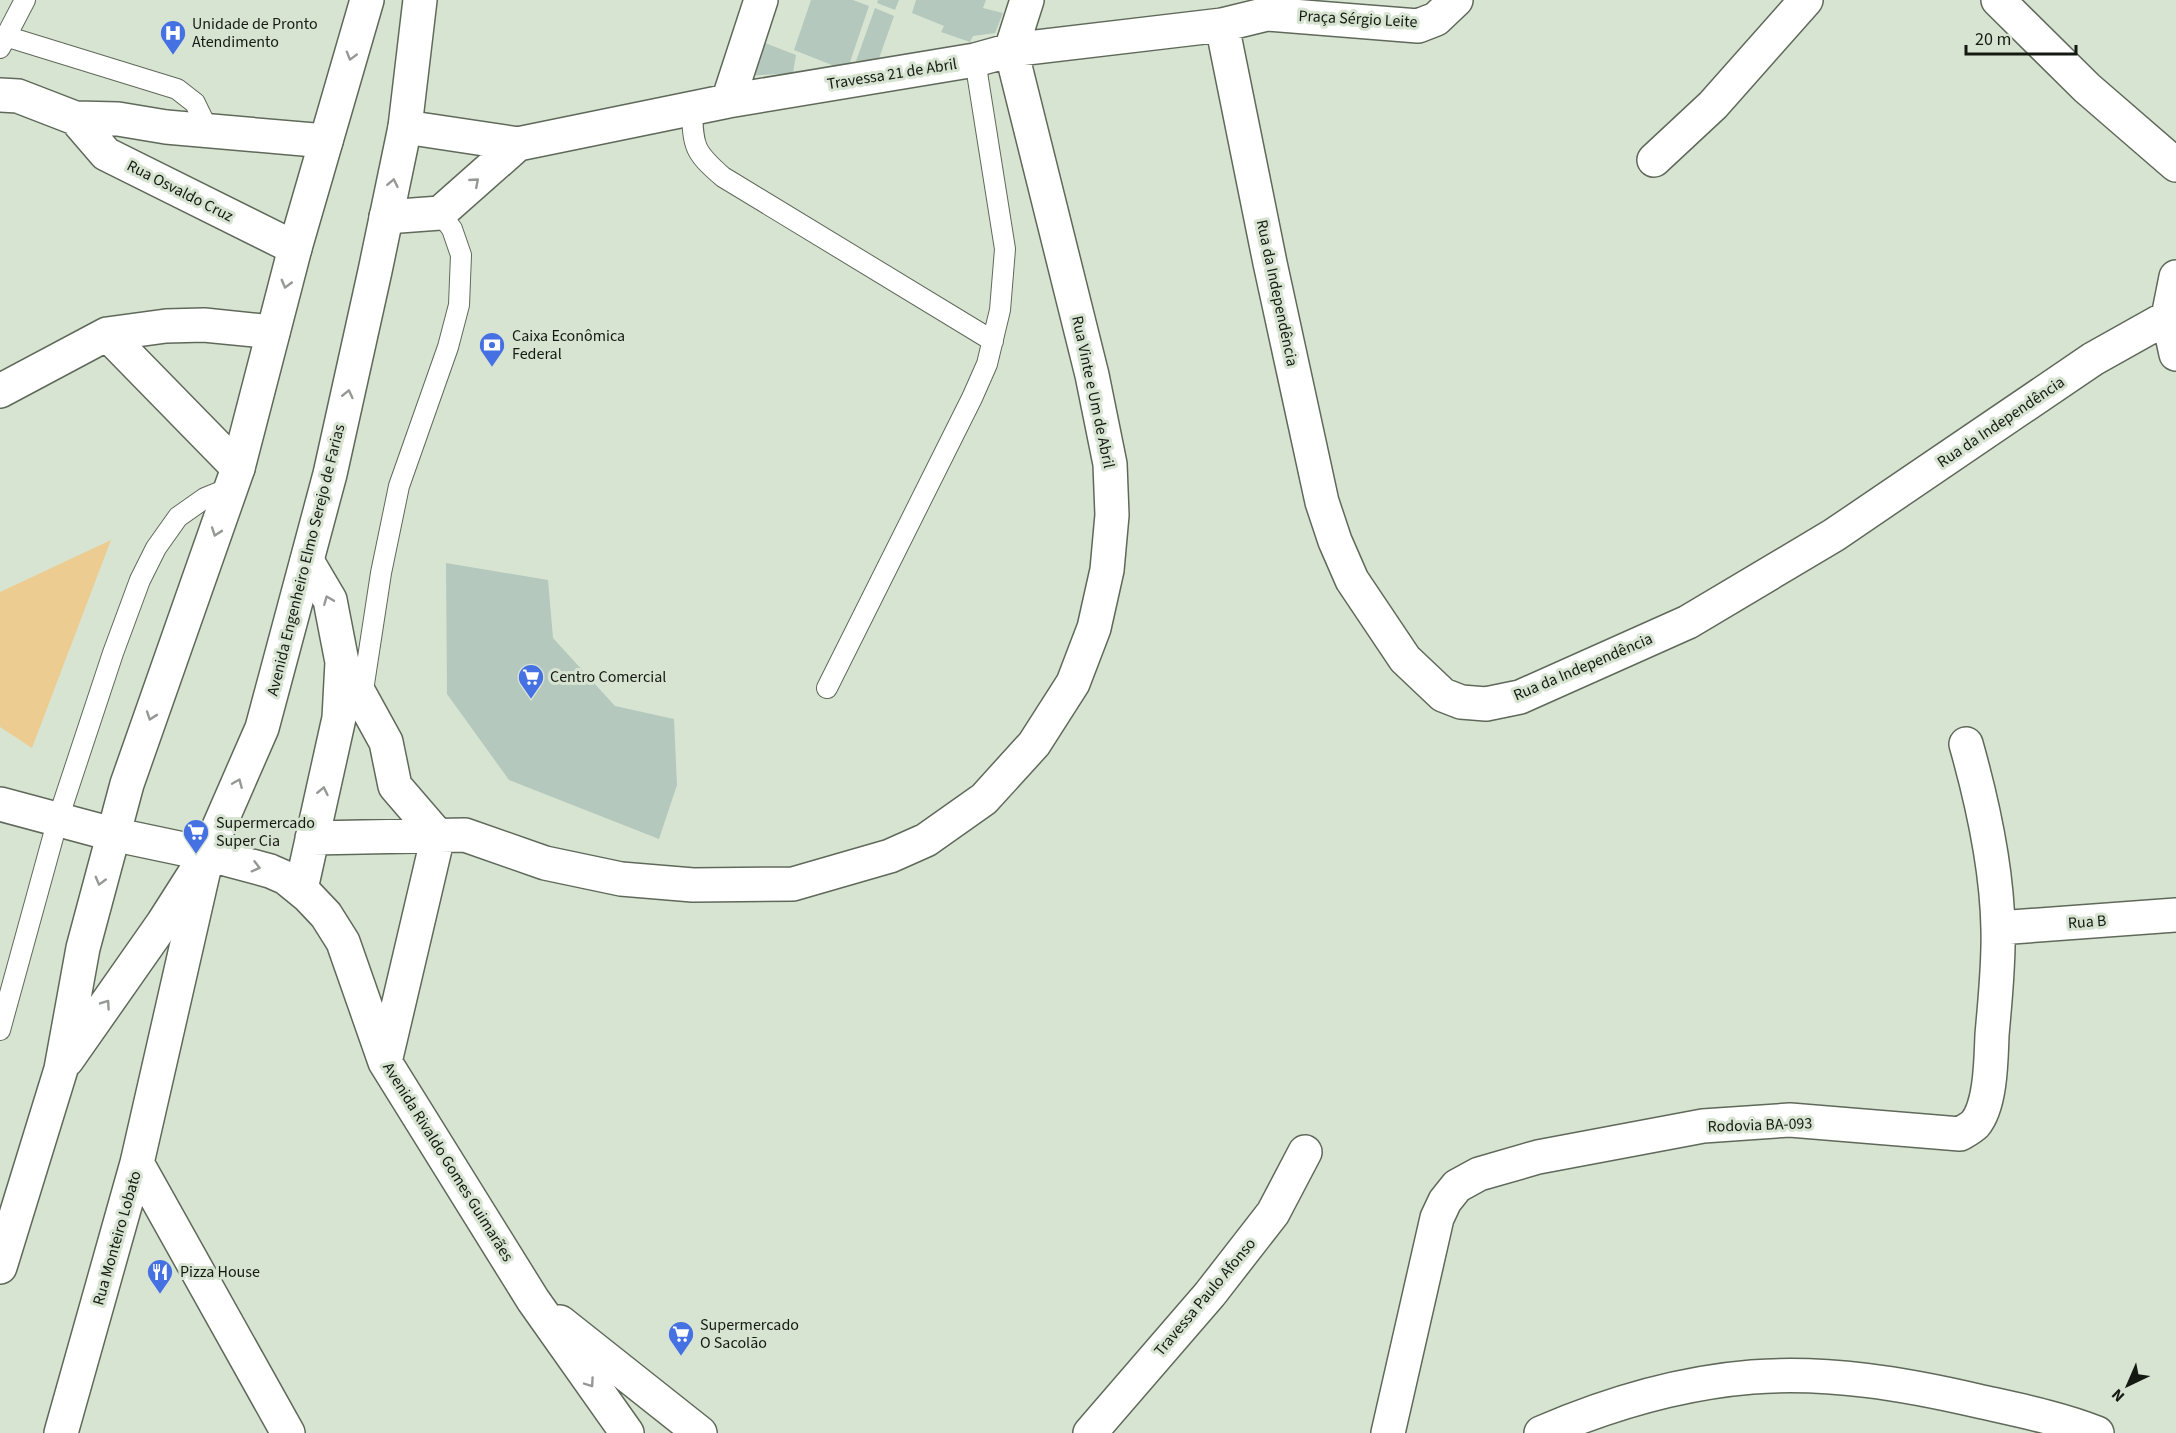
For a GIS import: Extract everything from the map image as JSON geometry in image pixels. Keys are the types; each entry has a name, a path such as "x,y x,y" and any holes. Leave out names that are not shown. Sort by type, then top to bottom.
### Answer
{"street":[{"name":"Avenida Engenheiro Elmo Serejo de Farias","path":"0,1267 61,1069 83,948 112,834 127,784 235,477 295,248 367,0"},
{"name":"Avenida Engenheiro Elmo Serejo de Farias","path":"61,1069 163,923 207,854 262,728 330,474 386,217 405,127 420,0"},
{"path":"728,101 761,0"},
{"path":"1011,50 1027,0"},
{"name":"Praça Sérgio Leite","path":"1269,7 1419,26 1436,19 1456,0"},
{"path":"1654,160 1713,105 1806,0"},
{"path":"1998,0 2087,88 2176,165"},
{"name":"Travessa 21 de Abril","path":"405,127 518,144 728,101 975,60 1011,50 1222,25 1269,7"},
{"name":"Rua da Independência","path":"1222,25 1270,263 1322,502 1335,541 1352,580 1405,659 1443,695 1461,702 1486,704 1520,697 1688,622 1834,535 2093,359 2168,317"},
{"name":"Rua Vinte e Um de Abril","path":"312,837 465,835 545,863 621,879 693,885 793,884 890,856 926,840 984,799 1034,744 1073,683 1094,628 1107,570 1112,515 1110,464 1092,375 1011,50"},
{"name":"Rua Osvaldo Cruz","path":"0,95 18,96 75,118 118,119 166,127 326,141"},
{"name":"Rua Osvaldo Cruz","path":"75,118 106,154 295,248"},
{"path":"386,217 440,213 518,144"},
{"path":"2176,277 2168,317 2176,354"},
{"path":"0,391 107,334 166,326 204,325 273,332"},
{"path":"107,334 235,477"},
{"path":"301,889 339,718 342,662 330,600 307,561"},
{"path":"342,662 387,742 395,786 438,836 385,1062"},
{"name":"Rodovia BA-093","path":"1388,1433 1437,1218 1444,1201 1457,1186 1479,1174 1538,1157 1703,1126 1790,1120 1960,1134 1974,1126 1982,1114 1985,1102 1991,1047 1998,928 1991,857 1981,797 1966,744"},
{"name":"Avenida Rivaldo Gomes Guimarães","path":"0,804 112,834 207,854 270,871 286,878 301,889 326,915 343,942 385,1062 533,1300 627,1433"},
{"path":"137,1163 207,854"},
{"name":"Rua B","path":"1998,928 2176,915"},
{"name":"Travessa Paulo Afonso","path":"1090,1433 1210,1294 1273,1213 1305,1152"},
{"name":"Rua Monteiro Lobato","path":"61,1433 137,1163"},
{"name":"Rua Monteiro Lobato","path":"137,1163 288,1433"},
{"name":"Avenida Rivaldo Gomes Guimarães","path":"533,1300 700,1433"},
{"path":"1541,1433 1574,1419 1665,1390 1752,1377 1819,1377 1914,1386 2004,1407 2097,1433"}],"lane":[{"path":"25,0 3,42 177,89 195,103 208,130"},
{"path":"827,688 964,416 987,364 993,341 1000,310 1005,249 975,60"},
{"path":"692,109 693,140 699,153 723,177 993,341"},
{"path":"362,697 381,573 399,486 448,347 459,305 461,255 452,229 440,213"},
{"path":"0,1030 58,819 140,580 156,548 178,517 235,477"}],"shaded area":[{"path":"111,540 32,748 0,727 0,592"}],"building":[{"path":"811,0 853,0 869,6 847,71 794,50"},
{"path":"878,0 899,0 895,10 877,3"},
{"path":"916,0 986,0 983,8 1003,13 995,33 973,36 970,42 941,32 944,26 912,13"},
{"path":"875,8 894,16 877,64 856,61"},
{"path":"760,41 796,55 793,73 747,76"},
{"name":"Centro Comercial","path":"446,563 548,580 553,638 615,706 674,719 677,785 659,839 509,780 447,694"}],"place":[{"name":"Unidade de Pronto Atendimento","path":"173,56"},
{"name":"Caixa Econômica Federal","path":"492,368"},
{"name":"Centro Comercial","path":"531,700"},
{"name":"Supermercado Super Cia","path":"196,855"},
{"name":"Pizza House","path":"160,1295"},
{"name":"Supermercado O Sacolão","path":"681,1357"}]}
